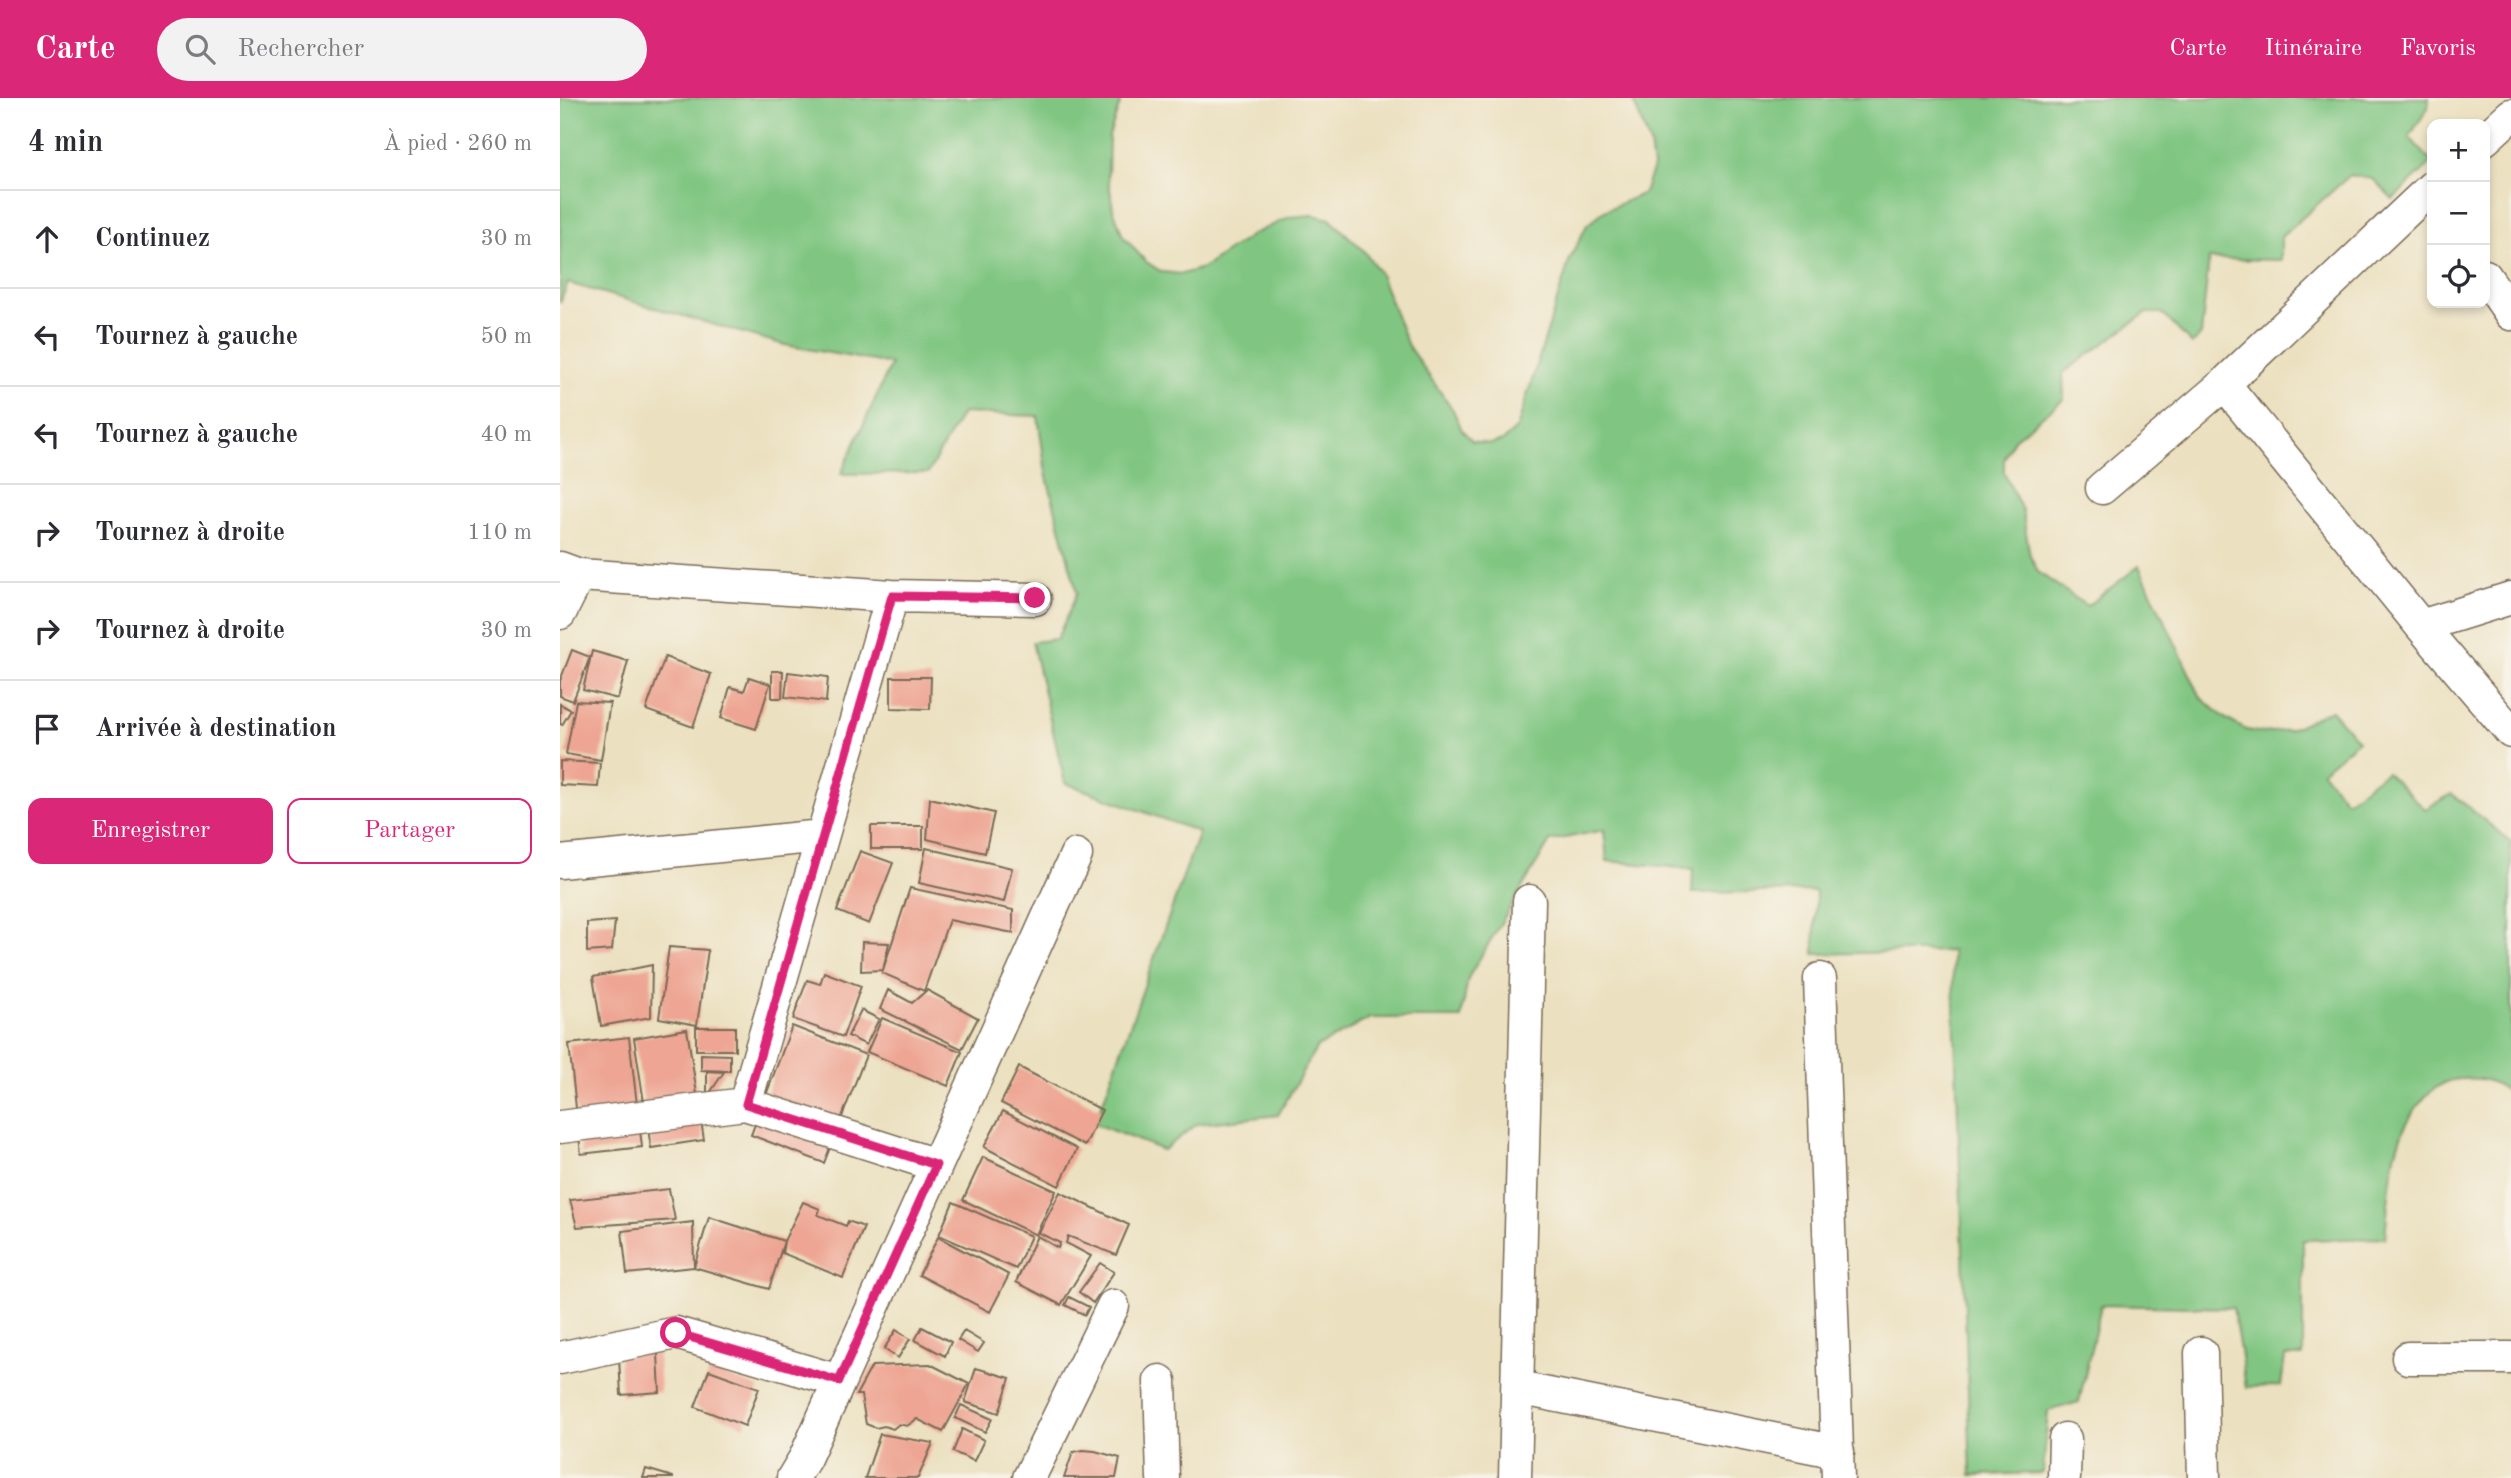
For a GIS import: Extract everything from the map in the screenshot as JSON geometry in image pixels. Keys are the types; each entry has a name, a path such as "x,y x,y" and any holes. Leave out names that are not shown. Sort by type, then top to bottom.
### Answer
{"street":[{"path":"2490,134 2511,115"},
{"path":"2102,488 2224,384 2427,196"},
{"path":"2490,283 2511,314"},
{"path":"2224,384 2511,732"},
{"path":"560,613 570,571 892,596 1035,598"},
{"path":"746,1104 892,596"},
{"path":"2421,626 2511,598"},
{"path":"560,862 822,836"},
{"path":"793,1478 805,1458 1076,855"},
{"path":"1516,1478 1529,901"},
{"path":"1518,1388 1838,1465 1820,979"},
{"path":"560,1128 746,1104 936,1165"},
{"path":"1029,1478 1113,1306"},
{"path":"560,1358 676,1333 839,1381"},
{"path":"2201,1353 2204,1478"},
{"path":"2408,1358 2511,1358"},
{"path":"1160,1381 1163,1478"},
{"path":"2064,1478 2065,1439"}],"green space":[{"path":"560,98 1122,98 1109,136 1108,176 1113,209 1123,236 1145,261 1162,272 1182,274 1203,268 1253,234 1290,217 1313,215 1330,219 1364,251 1379,272 1408,346 1453,410 1462,430 1472,441 1489,444 1503,441 1517,428 1570,259 1587,225 1604,211 1644,193 1653,167 1650,144 1632,98 2429,98 2428,108 2409,137 2427,157 2427,167 2393,199 2373,179 2350,175 2281,237 2281,260 2209,259 2201,335 2192,344 2162,313 2146,313 2063,373 2064,399 2014,439 2004,459 2004,473 2022,510 2030,556 2038,572 2087,606 2139,566 2201,698 2226,719 2246,730 2264,733 2289,730 2331,710 2358,741 2322,771 2346,801 2386,772 2425,809 2452,794 2511,842 2511,1095 2495,1083 2476,1079 2451,1080 2438,1086 2425,1097 2404,1128 2393,1163 2385,1238 2303,1240 2303,1356 2285,1356 2281,1386 2246,1387 2233,1308 2101,1305 2079,1402 2048,1411 2043,1473 1971,1475 1952,951 1814,954 1816,891 1692,893 1693,869 1607,861 1604,830 1550,841 1468,978 1461,1018 1370,1018 1317,1047 1278,1115 1197,1124 1163,1150 1095,1124 1199,832 1065,783 1032,642 1057,639 1077,593 1046,473 1038,416 962,413 928,473 841,474 891,364 785,345 568,283 560,303"}],"building":[{"path":"572,650 590,657 573,701 560,696 560,681"},
{"path":"592,651 628,661 618,699 583,690"},
{"path":"665,657 711,674 693,727 646,710"},
{"path":"772,671 783,671 782,698 772,698"},
{"path":"788,672 828,677 826,702 785,697"},
{"path":"749,677 770,684 756,729 721,718 730,687 744,691"},
{"path":"891,677 931,677 930,709 891,708"},
{"path":"576,701 610,703 601,760 566,754"},
{"path":"560,704 571,710 562,725 560,724"},
{"path":"560,761 600,763 598,787 560,785"},
{"path":"930,798 994,813 985,853 927,839"},
{"path":"871,826 923,826 923,849 871,849"},
{"path":"926,848 1012,868 1004,902 919,883"},
{"path":"860,851 893,863 869,924 837,911"},
{"path":"910,888 1013,910 1013,933 949,920 924,991 882,973"},
{"path":"615,921 612,950 587,952 587,923"},
{"path":"862,942 889,943 883,970 861,971"},
{"path":"669,947 708,950 697,1025 659,1018"},
{"path":"652,965 651,1017 601,1026 593,977"},
{"path":"824,972 861,986 843,1037 793,1019 807,980 820,984"},
{"path":"888,990 912,1003 927,990 978,1018 962,1049 880,1009"},
{"path":"861,1010 879,1019 866,1045 848,1036"},
{"path":"882,1018 962,1052 948,1086 867,1052"},
{"path":"792,1026 866,1055 824,1163 751,1135"},
{"path":"696,1027 735,1027 735,1050 696,1050"},
{"path":"687,1029 704,1140 651,1148 634,1038"},
{"path":"629,1037 642,1147 581,1154 569,1044"},
{"path":"701,1054 730,1055 730,1071 701,1070"},
{"path":"1019,1067 1102,1110 1085,1146 1001,1103"},
{"path":"707,1071 724,1072 707,1097"},
{"path":"1003,1111 1077,1149 1059,1186 984,1147"},
{"path":"983,1157 1056,1191 1036,1235 963,1200"},
{"path":"669,1189 675,1220 577,1227 570,1200"},
{"path":"1060,1192 1129,1225 1116,1255 1068,1236 1066,1243 1091,1256 1061,1305 1016,1282 1037,1236 1058,1248 1060,1243 1039,1233"},
{"path":"803,1202 820,1209 818,1215 846,1226 848,1221 864,1227 843,1278 782,1253 784,1241"},
{"path":"953,1202 1031,1236 1016,1269 939,1235"},
{"path":"709,1217 784,1241 769,1289 694,1267"},
{"path":"693,1222 694,1267 627,1274 622,1231"},
{"path":"938,1237 1009,1275 990,1312 919,1275"},
{"path":"1100,1263 1114,1272 1093,1303 1079,1292"},
{"path":"1069,1297 1089,1307 1085,1315 1065,1305"},
{"path":"922,1327 951,1342 945,1356 915,1340"},
{"path":"896,1330 910,1339 898,1358 884,1349"},
{"path":"964,1331 984,1343 978,1352 958,1340"},
{"path":"658,1354 660,1392 621,1395 619,1357"},
{"path":"930,1364 969,1384 943,1432 917,1419 907,1426 899,1424 893,1429 884,1426 876,1428 866,1424 861,1395 856,1395 872,1366"},
{"path":"976,1368 1010,1378 999,1413 965,1402"},
{"path":"709,1370 759,1388 745,1426 695,1407"},
{"path":"961,1405 992,1419 985,1432 955,1418"},
{"path":"962,1429 984,1440 974,1461 953,1452"},
{"path":"880,1434 933,1443 918,1478 865,1478"},
{"path":"1083,1450 1120,1458 1116,1478 1064,1478 1073,1452"},
{"path":"646,1469 673,1477 673,1478 643,1478"}],"route":[{"path":"676,1333 839,1381 936,1165 746,1104 892,596 1035,598"}]}
